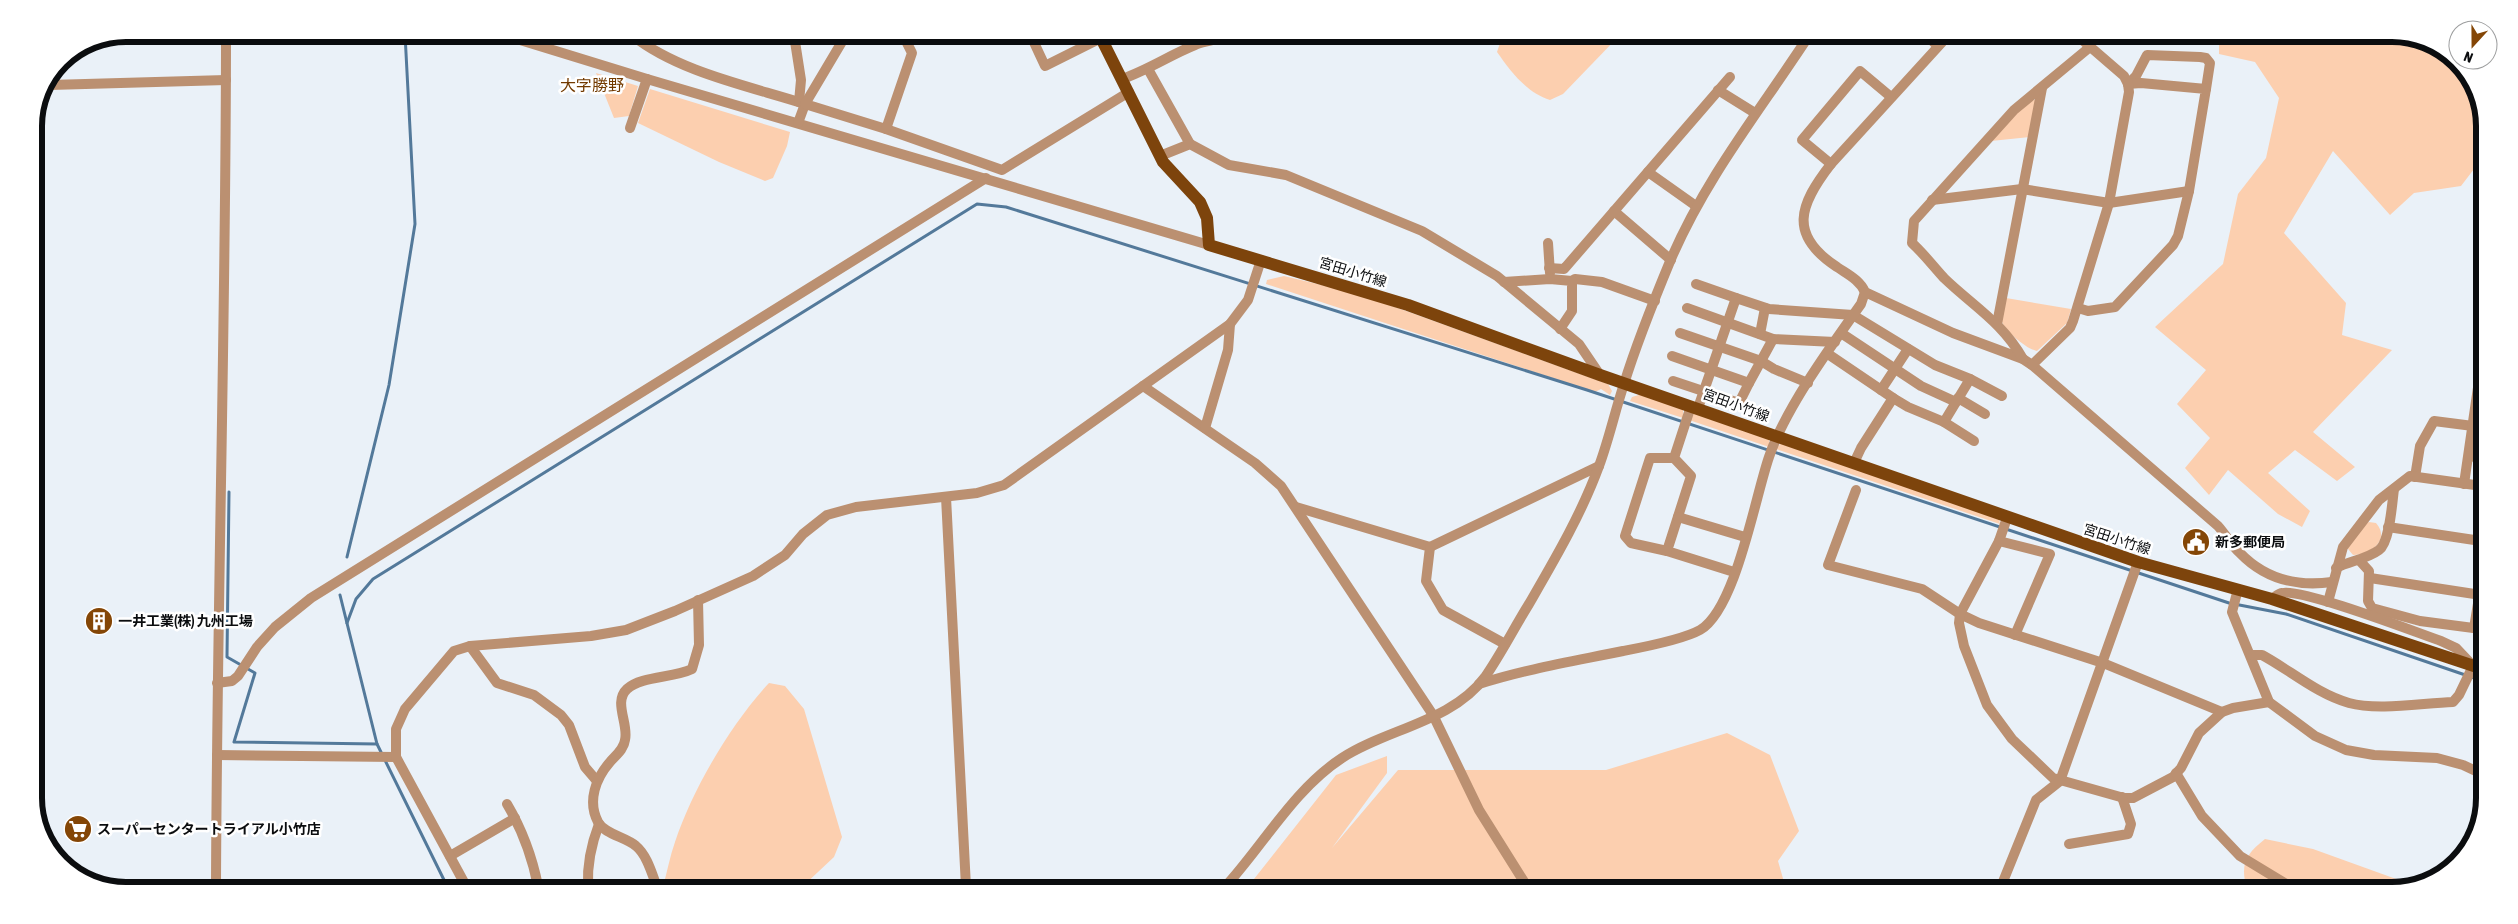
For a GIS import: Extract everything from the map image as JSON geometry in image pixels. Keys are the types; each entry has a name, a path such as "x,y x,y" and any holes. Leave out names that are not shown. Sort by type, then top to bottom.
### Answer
{"main road":[{"path":"1104,42 1160,156 1200,202 1207,218 1209,244"},
{"name":"宮田小竹線","path":"1209,244 1408,305 1600,375 1695,407 1775,442 1854,463 2135,570 2238,589 2476,667"}],"street":[{"path":"216,882 226,42"},
{"path":"529,42 647,79 1209,244"},
{"path":"641,42 676,61 886,129 1002,170 1129,92"},
{"path":"795,42 801,80 802,103 798,123"},
{"path":"802,103 841,42"},
{"path":"886,129 912,53 906,42"},
{"path":"1034,42 1045,66 1091,42"},
{"path":"1122,79 1148,69 1164,58 1205,42"},
{"path":"1229,882 1295,801 1340,759 1371,741 1433,716 1459,701 1479,684 1505,644 1559,552 1584,504 1599,466 1624,383 1671,260 1696,206 1713,176 1805,42"},
{"path":"1934,42 1938,46"},
{"path":"1942,42 1830,164 1808,199 1804,211 1806,234 1809,244 1818,254 1857,280 1865,292 1953,333 2028,362"},
{"path":"2028,362 2070,328 2078,308 2109,203 2128,84 2124,76 2084,42"},
{"path":"2090,48 2014,110 1914,221 1912,243 1945,278 1997,324 2028,362 2218,526 2240,553 2255,567 2266,575 2278,578 2316,584 2332,582"},
{"path":"2078,308 2088,312 2115,307 2173,245 2178,236 2188,191 2210,63 2206,58 2200,57 2147,55 2136,76 2128,84"},
{"path":"1148,69 1190,144 1230,165 1286,175 1422,231 1504,282 1579,344 1600,375"},
{"path":"1830,164 1802,140 1860,71 1891,97"},
{"path":"1549,268 1564,269 1730,77"},
{"path":"632,124 647,79"},
{"path":"54,85 226,80"},
{"path":"2128,84 2141,83 2206,89"},
{"path":"1997,324 2042,88"},
{"path":"1718,90 1755,114"},
{"path":"1160,156 1190,144"},
{"path":"1648,172 1696,206"},
{"path":"217,683 232,680 238,676 257,647 275,627 311,598 986,178"},
{"path":"1932,200 2022,189 2109,203 2188,191"},
{"path":"1614,211 1671,260"},
{"path":"1548,243 1550,279"},
{"path":"464,882 393,756 396,729 405,709 454,651 470,646 591,636 626,630 753,576 785,555 803,534 826,515 856,506 977,493 1004,485 1230,324 1248,300 1261,260"},
{"path":"1504,282 1550,279 1602,282 1655,301"},
{"path":"1560,329 1572,311 1572,281"},
{"path":"1696,284 1765,308 1853,316 1935,365 1970,379 2002,396"},
{"path":"1479,684 1514,674 1648,646 1699,630 1720,610 1734,572 1768,458 1775,442 1808,383 1861,304 1865,292"},
{"path":"1674,458 1685,424 1704,391 1736,298"},
{"path":"1687,308 1773,339 1838,338 1895,369 1921,386 1957,400 1985,414"},
{"path":"1760,334 1765,308"},
{"path":"1205,428 1228,350 1230,324"},
{"path":"1680,333 1761,361 1774,369 1808,383"},
{"path":"1673,381 1739,403 1773,339"},
{"path":"1881,390 1908,348"},
{"path":"1828,354 1908,407 1944,422 1974,441"},
{"path":"1672,356 1749,383"},
{"path":"1944,422 1970,379"},
{"path":"1143,386 1270,474 1296,507 1433,716 1479,810 1524,882"},
{"path":"1854,463 1861,448 1893,398"},
{"path":"2464,484 2475,408"},
{"path":"2415,477 2420,446 2434,421 2473,426"},
{"path":"2469,456 2475,457"},
{"path":"1667,551 1691,476 1674,458 1650,458 1625,536 1631,543 1667,551 1734,572"},
{"path":"1296,507 1430,547 1599,466"},
{"path":"2328,602 2343,547 2354,529 2379,500 2410,476 2476,485"},
{"path":"2336,568 2351,560 2359,560 2381,549 2388,527 2394,489"},
{"path":"1856,490 1828,565 1922,589 1960,614 2015,635 2103,664 2222,712"},
{"path":"946,497 966,882"},
{"path":"1678,518 1745,537"},
{"path":"2006,522 1960,614 1958,623 1964,646 1987,705 2012,739 2037,765 2060,781 2122,797 2134,798 2176,773 2199,734 2222,712 2269,702"},
{"path":"2388,527 2476,540"},
{"path":"1999,538 2050,554 2015,635"},
{"path":"1430,547 1426,582 1443,610 1505,644"},
{"path":"2359,560 2369,571 2368,601 2372,608 2420,621 2476,629"},
{"path":"2003,882 2036,800 2060,781 2135,570"},
{"path":"2370,578 2476,590"},
{"path":"2238,589 2232,612 2269,702 2315,736 2346,750 2374,755 2437,758 2463,765 2476,772"},
{"path":"2272,599 2282,593 2293,593 2328,602 2441,641 2456,648 2476,666"},
{"path":"655,882 650,868 636,846 599,824 595,816 593,792 597,781 626,740 625,724 620,705 622,695 627,688 638,683 682,674 692,668 698,645 698,600"},
{"path":"470,646 497,683 534,695 561,715 569,725 585,767 597,781"},
{"path":"2251,655 2262,655 2327,693 2349,703 2368,706 2452,702 2459,695 2476,669"},
{"path":"217,755 393,756"},
{"path":"2176,773 2202,816 2240,856 2283,882"},
{"path":"2069,844 2128,834 2130,824 2122,797"},
{"path":"507,804 522,829 537,882"},
{"path":"450,856 515,818"},
{"path":"588,882 591,846 599,824"}],"shaded area":[{"path":"1500,42 1613,42 1563,94 1550,100 1534,92 1520,81 1497,52"},
{"path":"2219,42 2392,42 2408,44 2429,51 2447,63 2448,70 2453,70 2464,84 2474,110 2475,168 2461,186 2414,193 2390,215 2333,151 2284,233 2346,303 2342,335 2392,350 2313,432 2355,467 2337,481 2295,450 2268,473 2310,511 2302,527 2278,514 2228,470 2209,495 2185,468 2210,438 2177,404 2206,370 2155,327 2223,264 2238,194 2266,158 2279,98 2255,62 2219,54"},
{"path":"596,73 638,86 629,116 614,118"},
{"path":"650,89 790,132 787,146 773,178 765,181 719,162 638,123"},
{"path":"2032,99 2037,101 2030,137 1991,141 2016,112"},
{"path":"1284,276 1359,294 1608,384 1612,391 1610,395 1601,389 1595,392 1266,284 1267,280"},
{"path":"2006,298 2071,309 2067,323 2037,351 2033,350 2012,335 2004,326 2002,310"},
{"path":"1642,394 1683,408 1683,418 1630,401 1632,397"},
{"path":"1695,412 1769,438 1769,447 1689,420"},
{"path":"1782,442 1999,518 2000,524 1776,449"},
{"path":"2369,522 2376,523 2380,529 2380,541 2372,549 2353,555 2348,549 2348,545 2365,524"},
{"path":"769,683 785,686 804,709 842,837 834,857 807,882 664,882 675,842 692,800 727,737"},
{"path":"1727,733 1770,755 1799,831 1778,861 1784,882 1251,882 1336,775 1387,756 1387,773 1332,848 1398,770 1606,770"},
{"path":"2265,839 2313,849 2402,881 2245,882 2244,867 2253,850"}],"waterway":[{"path":"347,557 389,385 415,224 405,42"},
{"path":"347,623 356,599 373,579 977,204 1006,207 1587,390 2229,603 2286,614 2476,679"},
{"path":"229,492 227,657 255,673 234,742 377,744"},
{"path":"340,595 377,744 445,882"}],"place":[{"name":"新多郵便局","path":"2196,542"},
{"name":"一井工業(株) 九州工場","path":"99,621"},
{"name":"スーパーセンタートライアル小竹店","path":"78,829"}],"district":[{"name":"大字勝野","path":"592,85"}]}
